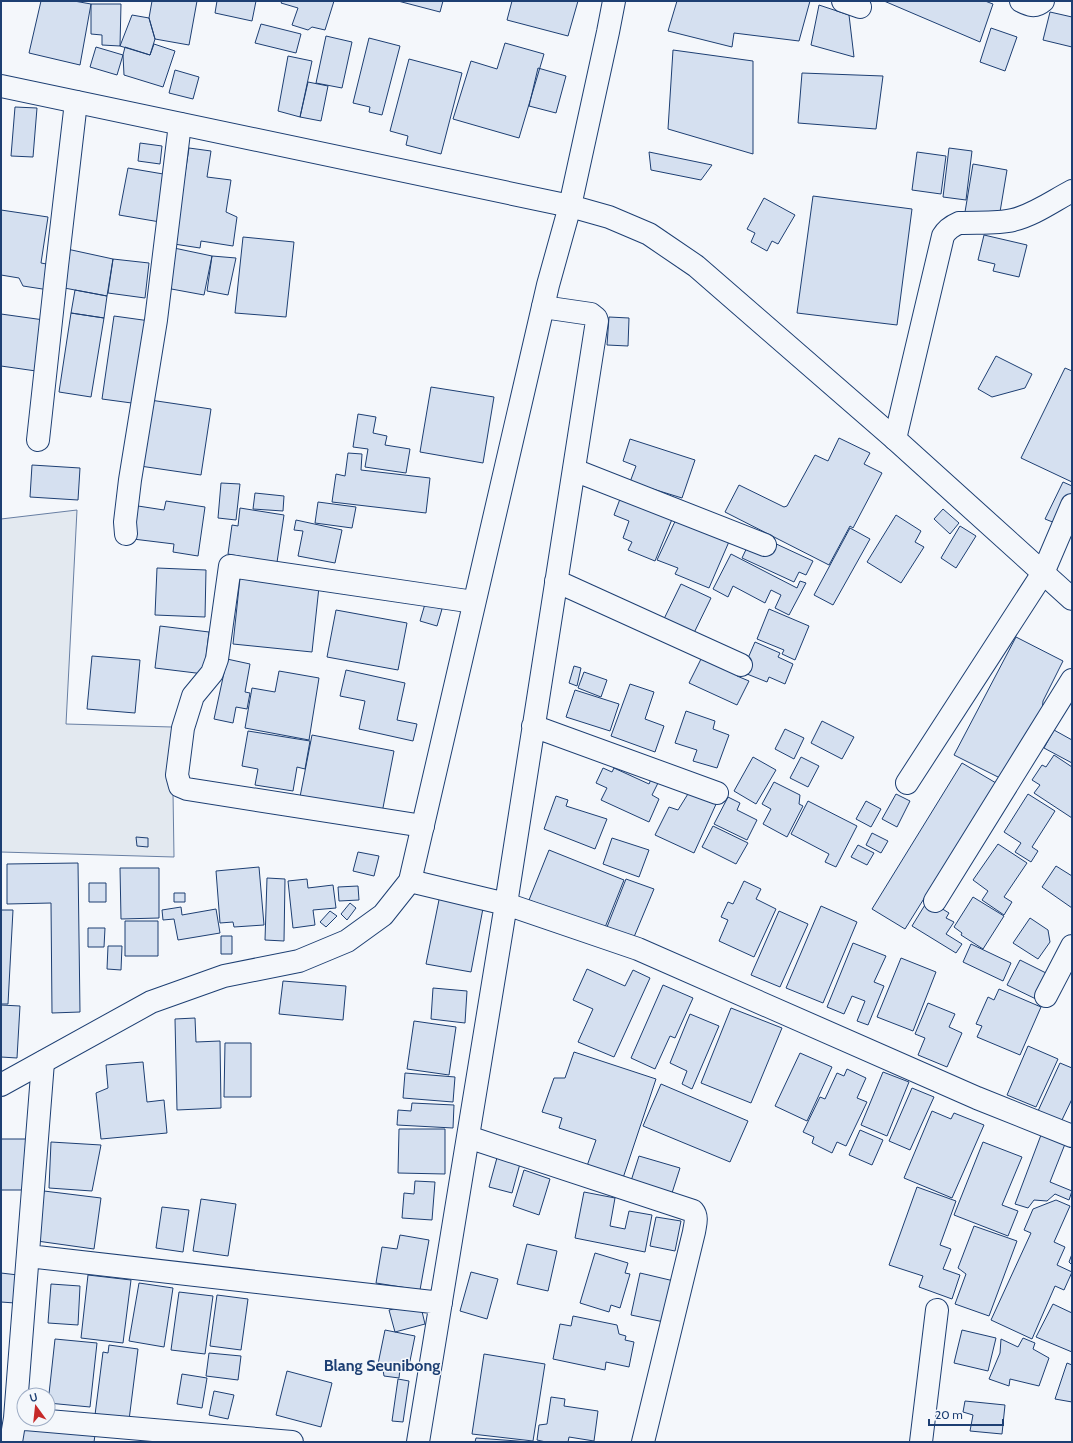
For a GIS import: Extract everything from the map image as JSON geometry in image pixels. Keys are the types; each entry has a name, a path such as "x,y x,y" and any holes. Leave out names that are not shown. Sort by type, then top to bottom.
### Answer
{"main road":[{"path":"1,1085 151,1002 224,976 299,961 347,941 383,915 410,880 548,285 570,206 614,1"},
{"path":"1021,1 1033,6 1038,5 1043,1"},
{"path":"1,86 570,206 609,217 649,234 696,266 895,439 1072,599"},
{"path":"38,440 76,102"},
{"path":"126,534 125,522 130,480 156,320 180,124"},
{"path":"895,439 943,236 946,230 959,223 1012,221 1038,210 1072,191"},
{"path":"418,1442 506,904 597,322 596,318 591,314 543,307"},
{"path":"574,470 765,545"},
{"path":"907,783 1042,573 1072,505"},
{"path":"423,826 186,789 180,786 177,775 183,728 193,696 212,673 217,659 230,566 474,602"},
{"path":"556,581 741,665"},
{"path":"935,901 1072,680"},
{"path":"534,726 717,793"},
{"path":"410,880 506,904 638,950 977,1098 1072,1136"},
{"path":"1046,996 1072,946"},
{"path":"23,1387 28,1256 43,1062"},
{"path":"468,1137 693,1211 695,1213 696,1219 694,1232 643,1442"},
{"path":"28,1256 441,1303"},
{"path":"921,1442 937,1310"},
{"path":"56,1422 292,1442"},
{"path":"11,1442 18,1427"}],"shaded area":[{"path":"77,510 66,724 172,727 174,857 1,852 1,519"}],"building":[{"path":"41,1 74,1 91,4 80,65 29,53"},
{"path":"152,1 197,1 189,45 155,39 149,18"},
{"path":"217,1 256,1 252,21 215,13"},
{"path":"282,1 334,1 325,30 312,27 308,30 292,25 298,8 281,3"},
{"path":"398,1 443,1 440,12"},
{"path":"512,1 578,1 568,36 507,20"},
{"path":"677,1 810,1 799,41 734,33 732,47 668,31"},
{"path":"884,1 985,1 993,4 980,42"},
{"path":"91,4 121,4 120,46 102,45 102,35 91,34"},
{"path":"819,5 849,15 854,57 811,45"},
{"path":"1050,12 1072,17 1072,47 1043,40"},
{"path":"132,15 149,18 155,39 150,55 120,46"},
{"path":"261,24 301,34 296,53 255,43"},
{"path":"991,28 1017,37 1005,71 980,62"},
{"path":"326,36 352,42 342,88 316,83"},
{"path":"369,38 400,46 382,115 369,112 370,107 353,103"},
{"path":"505,43 544,54 519,138 453,119 471,61 497,69"},
{"path":"154,44 175,51 163,87 124,75 123,55 125,47 150,55"},
{"path":"96,47 123,55 117,75 90,67"},
{"path":"673,50 753,61 753,154 668,129"},
{"path":"288,56 312,61 300,117 278,111"},
{"path":"409,59 462,73 441,154 406,145 408,136 390,131"},
{"path":"538,68 566,76 556,113 529,106"},
{"path":"175,70 199,77 193,99 169,93"},
{"path":"802,73 883,76 876,129 798,123"},
{"path":"308,82 328,86 321,121 300,117"},
{"path":"15,107 37,108 33,157 11,156"},
{"path":"140,143 162,146 160,164 138,161"},
{"path":"189,148 211,151 207,177 231,180 226,212 237,217 233,246 201,241 200,248 174,244"},
{"path":"949,148 972,151 966,200 943,197"},
{"path":"649,152 712,165 701,180 651,170"},
{"path":"917,152 946,156 941,194 912,190"},
{"path":"973,164 1007,170 999,218 965,212"},
{"path":"128,168 169,175 160,222 119,215"},
{"path":"813,196 912,209 897,325 797,313"},
{"path":"764,198 795,215 778,244 772,241 767,251 751,242 755,233 747,229"},
{"path":"1,210 48,217 41,263 52,265 49,290 23,286 19,278 1,275"},
{"path":"984,235 1027,245 1019,277 993,271 995,264 978,260"},
{"path":"243,237 294,242 286,317 235,313"},
{"path":"174,248 212,256 204,295 166,288"},
{"path":"67,249 113,259 107,296 59,287"},
{"path":"212,256 236,258 228,295 207,291"},
{"path":"113,259 149,263 145,298 108,293"},
{"path":"75,290 107,296 104,318 71,313"},
{"path":"71,313 104,318 91,397 59,392"},
{"path":"1,314 44,320 36,371 1,366"},
{"path":"114,316 150,321 139,404 102,399"},
{"path":"609,317 629,318 628,346 607,345"},
{"path":"996,356 1032,374 1025,388 992,397 978,389"},
{"path":"1065,368 1072,371 1072,482 1021,458"},
{"path":"431,387 494,397 483,463 420,452"},
{"path":"150,400 211,409 201,475 140,466"},
{"path":"358,414 376,417 373,433 387,436 385,445 410,449 406,473 365,467 368,449 353,447"},
{"path":"839,438 870,453 864,464 882,473 853,528 850,526 829,565 725,512 739,485 784,507 787,506 815,455 828,461"},
{"path":"630,439 695,460 682,498 630,482 636,466 623,461"},
{"path":"348,453 362,454 361,470 430,478 426,513 332,502 336,474 345,476"},
{"path":"32,465 80,468 78,500 30,497"},
{"path":"1063,482 1072,486 1072,498 1060,525 1045,519"},
{"path":"221,483 240,484 236,520 218,518"},
{"path":"623,491 675,512 655,561 628,550 632,542 623,538 629,521 614,515"},
{"path":"255,493 284,496 283,511 253,509"},
{"path":"166,501 205,507 198,556 173,552 174,544 133,539 138,506 164,510"},
{"path":"318,502 356,507 352,528 315,523"},
{"path":"240,508 284,515 276,569 246,564 244,557 228,554 232,525 238,526"},
{"path":"943,509 959,523 950,534 934,519"},
{"path":"678,515 731,537 709,588 675,574 678,568 657,560"},
{"path":"896,515 921,531 915,542 924,547 901,583 867,562"},
{"path":"296,520 342,530 335,563 298,556 303,531 294,530"},
{"path":"960,526 976,536 956,568 941,558"},
{"path":"850,528 870,539 833,605 814,595"},
{"path":"750,541 772,542 813,561 806,575 799,572 794,582 742,558"},
{"path":"731,554 797,588 800,581 806,583 789,615 775,608 781,595 771,590 765,603 733,586 728,597 713,589"},
{"path":"157,568 206,570 205,617 155,615"},
{"path":"240,578 319,587 312,652 233,644"},
{"path":"681,584 711,598 691,639 661,625"},
{"path":"425,604 442,609 437,626 420,621"},
{"path":"769,609 809,626 795,660 782,654 784,650 757,639"},
{"path":"336,610 407,623 398,670 327,657"},
{"path":"160,626 209,632 204,674 155,668"},
{"path":"1016,637 1063,661 1043,701 1042,712 1006,781 954,755"},
{"path":"755,642 780,653 778,657 793,664 785,684 769,677 767,682 742,672"},
{"path":"704,653 740,670 737,676 749,681 737,705 689,683"},
{"path":"92,656 140,660 135,713 87,709"},
{"path":"227,659 250,664 245,692 250,693 247,709 236,707 233,723 214,719"},
{"path":"574,666 581,668 577,686 569,683"},
{"path":"346,670 405,683 397,720 417,724 413,741 359,729 365,701 340,696"},
{"path":"279,671 319,678 309,740 245,728 252,688 275,692"},
{"path":"584,672 607,680 601,697 578,688"},
{"path":"630,684 654,692 645,719 664,726 655,752 611,736"},
{"path":"575,690 619,704 610,731 566,717"},
{"path":"686,711 715,721 713,729 729,735 717,768 693,761 697,750 675,743"},
{"path":"822,721 854,737 842,759 811,743"},
{"path":"785,729 804,738 794,759 775,749"},
{"path":"1054,730 1072,740 1072,763 1044,748"},
{"path":"248,731 310,741 305,769 297,767 293,791 255,785 258,769 242,766"},
{"path":"312,735 394,751 381,818 299,802"},
{"path":"1054,755 1072,767 1072,818 1034,793 1040,785 1032,780 1042,765 1046,767"},
{"path":"753,757 776,770 756,804 734,791"},
{"path":"801,757 819,766 808,787 790,778"},
{"path":"962,763 996,783 905,929 872,909"},
{"path":"603,768 612,772 614,768 649,784 652,777 659,781 652,795 659,799 649,822 601,800 607,788 596,783"},
{"path":"774,782 800,795 799,804 803,806 787,837 763,824 771,809 762,804"},
{"path":"691,789 717,802 694,853 655,835 669,807 678,810"},
{"path":"896,794 910,801 897,827 882,819"},
{"path":"1028,794 1055,811 1032,847 1038,851 1031,862 1015,852 1021,843 1004,832"},
{"path":"556,796 568,800 566,806 607,819 595,849 544,829"},
{"path":"728,797 740,803 737,810 757,820 747,840 714,824"},
{"path":"808,801 857,826 836,867 825,862 829,854 791,834"},
{"path":"866,801 881,809 871,827 856,819"},
{"path":"713,826 748,843 736,864 702,847"},
{"path":"872,833 888,841 881,853 866,845"},
{"path":"136,837 148,838 148,847 137,846"},
{"path":"612,838 649,850 639,877 603,864"},
{"path":"998,844 1027,863 1004,897 1012,902 1004,915 982,900 988,891 973,880"},
{"path":"858,845 874,853 867,865 851,857"},
{"path":"549,850 624,880 604,930 529,900"},
{"path":"358,852 379,856 374,876 353,871"},
{"path":"78,863 80,1012 52,1013 51,903 7,904 7,864"},
{"path":"1056,866 1072,876 1072,908 1042,887"},
{"path":"259,867 264,925 234,927 233,922 220,923 216,871"},
{"path":"120,868 159,868 159,918 121,919"},
{"path":"267,878 285,879 284,941 265,940"},
{"path":"307,879 308,888 333,885 336,908 313,910 315,925 293,928 288,881"},
{"path":"626,879 654,889 634,937 607,927"},
{"path":"744,881 761,889 756,899 776,909 754,957 719,941 728,920 721,917 728,902 733,904"},
{"path":"89,883 106,883 106,902 89,902"},
{"path":"358,886 359,900 339,901 338,887"},
{"path":"174,893 185,893 185,902 174,902"},
{"path":"440,895 484,903 471,972 426,964"},
{"path":"973,897 1004,916 983,949 961,935 962,933 954,927"},
{"path":"928,900 949,913 946,918 954,922 946,934 962,944 956,953 912,926"},
{"path":"350,903 356,908 347,920 341,914"},
{"path":"821,906 857,922 823,1003 786,988"},
{"path":"181,907 182,915 216,909 220,933 178,940 174,919 163,920 162,910"},
{"path":"1,910 13,910 8,1004 1,1004"},
{"path":"330,911 337,916 326,927 320,922"},
{"path":"779,911 808,924 780,987 751,975"},
{"path":"1030,918 1048,930 1050,942 1038,959 1013,943"},
{"path":"125,921 158,921 158,956 125,956"},
{"path":"88,928 105,928 104,947 88,947"},
{"path":"221,936 232,936 232,954 221,954"},
{"path":"853,943 886,956 874,982 884,986 868,1025 857,1021 865,1001 852,996 844,1014 827,1007"},
{"path":"971,944 1011,963 1003,981 963,962"},
{"path":"108,946 122,946 121,970 107,969"},
{"path":"901,958 936,972 913,1031 877,1017"},
{"path":"1020,960 1050,975 1038,1000 1007,985"},
{"path":"587,969 625,986 633,970 650,978 614,1057 578,1042 593,1009 573,1000"},
{"path":"283,981 346,986 343,1020 279,1014"},
{"path":"663,985 693,998 675,1038 670,1036 655,1069 631,1058"},
{"path":"433,988 467,991 465,1023 431,1019"},
{"path":"999,989 1041,1007 1020,1055 977,1037 982,1026 976,1024 988,997 994,1000"},
{"path":"928,1003 955,1014 949,1027 962,1033 947,1067 918,1055 925,1038 915,1034"},
{"path":"1,1005 20,1006 17,1058 1,1057"},
{"path":"731,1008 782,1028 751,1103 701,1083"},
{"path":"690,1014 719,1026 692,1089 682,1084 687,1071 670,1063"},
{"path":"195,1018 196,1042 220,1041 221,1108 177,1110 175,1019"},
{"path":"414,1021 456,1027 449,1075 407,1069"},
{"path":"225,1043 251,1043 251,1097 224,1097"},
{"path":"1028,1046 1058,1059 1036,1107 1007,1095"},
{"path":"574,1052 656,1079 623,1178 587,1166 596,1140 559,1128 562,1118 542,1112 554,1078 565,1078"},
{"path":"800,1053 832,1067 807,1121 775,1106"},
{"path":"143,1062 147,1102 164,1100 167,1133 101,1139 96,1093 108,1088 106,1065"},
{"path":"1060,1063 1072,1068 1072,1099 1061,1122 1038,1111"},
{"path":"847,1069 866,1078 857,1098 867,1102 846,1146 837,1142 832,1153 812,1143 814,1137 803,1132 820,1097 825,1099 837,1073 844,1076"},
{"path":"883,1072 909,1082 887,1136 861,1125"},
{"path":"405,1073 455,1077 453,1102 403,1098"},
{"path":"661,1084 748,1121 730,1162 643,1126"},
{"path":"912,1088 934,1097 910,1150 889,1141"},
{"path":"412,1103 454,1105 453,1128 397,1125 398,1110 411,1111"},
{"path":"932,1111 951,1119 954,1113 984,1125 952,1198 904,1178"},
{"path":"399,1129 445,1129 445,1174 398,1173"},
{"path":"860,1130 883,1140 872,1165 849,1155"},
{"path":"1041,1135 1065,1144 1050,1182 1072,1191 1069,1200 1055,1194 1047,1201 1034,1200 1028,1208 1015,1204"},
{"path":"1,1139 29,1139 28,1190 1,1190"},
{"path":"51,1142 101,1145 92,1191 49,1188"},
{"path":"983,1142 1022,1157 1002,1205 1018,1211 1008,1236 954,1215"},
{"path":"498,1154 521,1160 512,1193 489,1187"},
{"path":"639,1156 680,1168 672,1193 631,1181"},
{"path":"524,1170 550,1179 539,1215 513,1206"},
{"path":"415,1181 435,1182 432,1220 402,1218 404,1193 414,1194"},
{"path":"917,1187 956,1201 940,1245 951,1249 943,1269 960,1275 952,1299 919,1287 923,1276 889,1265"},
{"path":"44,1191 101,1198 94,1249 37,1241"},
{"path":"584,1192 615,1198 610,1226 625,1229 629,1211 652,1215 645,1252 575,1238"},
{"path":"201,1199 236,1204 228,1256 193,1251"},
{"path":"1056,1200 1070,1206 1054,1242 1065,1247 1057,1265 1072,1272 1064,1290 1055,1286 1032,1339 991,1320 1031,1233 1024,1230 1033,1209"},
{"path":"162,1207 189,1210 183,1252 156,1248"},
{"path":"656,1217 681,1221 675,1251 650,1246"},
{"path":"974,1226 1017,1241 989,1316 955,1304 966,1274 958,1268"},
{"path":"400,1235 429,1240 420,1290 376,1283 382,1247 397,1249"},
{"path":"527,1244 557,1251 548,1291 517,1284"},
{"path":"595,1253 628,1263 625,1273 630,1274 620,1308 611,1305 609,1312 580,1303"},
{"path":"1072,1254 1072,1265 1069,1262"},
{"path":"471,1272 498,1279 487,1319 460,1311"},
{"path":"1,1273 18,1275 15,1303 1,1302"},
{"path":"640,1273 674,1281 664,1322 631,1315"},
{"path":"88,1275 131,1280 123,1343 81,1338"},
{"path":"139,1283 173,1288 164,1347 129,1341"},
{"path":"51,1284 80,1286 78,1325 48,1323"},
{"path":"179,1292 213,1296 205,1354 171,1350"},
{"path":"217,1295 248,1299 241,1350 210,1346"},
{"path":"420,1303 425,1324 395,1332 389,1310"},
{"path":"1053,1304 1072,1313 1072,1352 1036,1337"},
{"path":"573,1316 617,1325 619,1334 626,1336 625,1340 634,1342 629,1367 606,1362 605,1370 553,1359 560,1324 571,1326"},
{"path":"385,1330 415,1336 408,1371 400,1369 399,1378 384,1376 383,1370 377,1369"},
{"path":"962,1330 996,1338 988,1371 954,1363"},
{"path":"1023,1338 1035,1343 1033,1349 1049,1358 1039,1386 1010,1379 1009,1386 989,1379 1000,1353 1001,1339 1018,1347"},
{"path":"55,1339 97,1343 90,1407 56,1404 56,1387 50,1387"},
{"path":"109,1345 138,1349 129,1420 95,1415 103,1352 108,1353"},
{"path":"209,1353 241,1356 238,1380 206,1376"},
{"path":"484,1354 545,1364 533,1441 472,1434"},
{"path":"1067,1363 1072,1365 1072,1402 1055,1399"},
{"path":"287,1371 332,1383 321,1427 276,1415"},
{"path":"182,1374 207,1378 202,1408 177,1404"},
{"path":"398,1379 409,1381 403,1422 392,1421"},
{"path":"214,1391 234,1395 228,1419 209,1415"},
{"path":"551,1397 565,1399 564,1406 598,1411 594,1441 569,1437 568,1442 546,1442 537,1440 539,1425 547,1424"},
{"path":"965,1401 1005,1405 1002,1434 970,1431 973,1415 963,1412"},
{"path":"21,1427 95,1435 94,1442 19,1442"},
{"path":"476,1438 531,1442 475,1442"}],"district":[{"name":"Blang Seunibong","path":"382,1365"}]}
